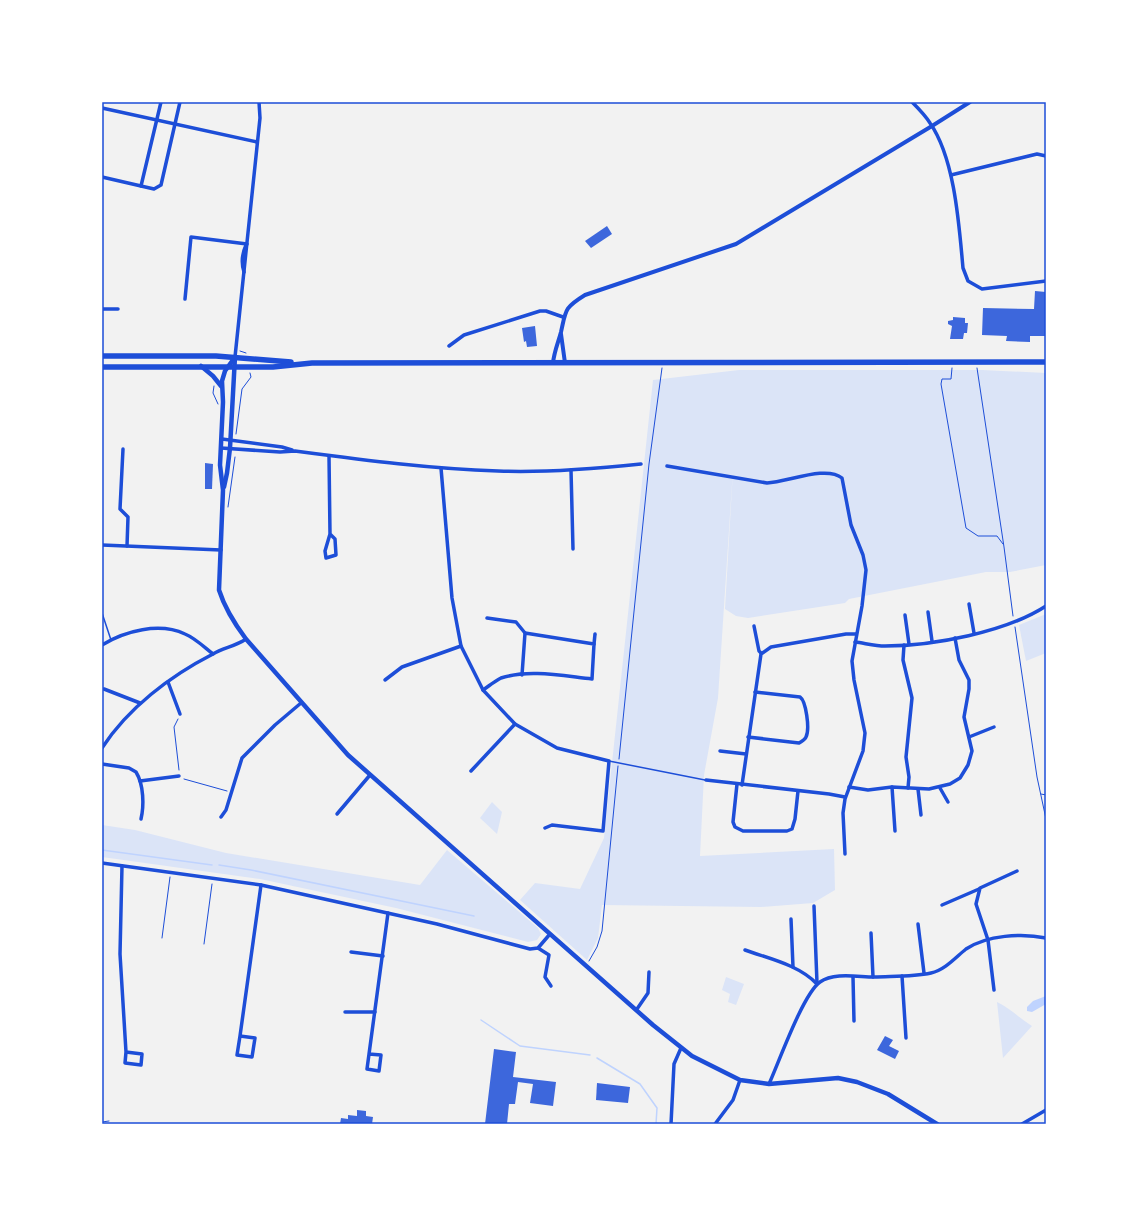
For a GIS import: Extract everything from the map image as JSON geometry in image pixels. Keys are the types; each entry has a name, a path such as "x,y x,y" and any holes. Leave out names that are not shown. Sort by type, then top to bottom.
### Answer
{"main road":[{"path":"102,356 235,357 299,363 1046,362"},
{"path":"235,357 222,376 222,439 220,465 223,490 219,590 223,604 232,620 246,639 346,753 681,1048 704,1064 740,1080 769,1084 838,1078 857,1082 888,1094 937,1124"},
{"path":"223,490 233,440 235,357"},
{"path":"102,367 273,367 299,363"},
{"path":"200,366 216,379 222,387"}],"street":[{"path":"104,102 102,108 258,142"},
{"path":"141,186 161,102"},
{"path":"102,177 154,189 161,185 180,102"},
{"path":"235,357 244,273 242,266 243,252 247,244 258,142 260,118 259,102"},
{"path":"912,102 932,126 946,159 951,175 963,268 968,281 982,289 1046,281"},
{"path":"553,363 554,352 561,332 563,317 568,307 585,296 710,253 746,238 970,102"},
{"path":"951,175 1037,154 1046,156"},
{"path":"185,299 191,237 247,244"},
{"path":"102,309 118,309"},
{"path":"449,346 464,335 540,311 546,311 563,317"},
{"path":"561,332 565,363"},
{"path":"222,439 282,446 295,452"},
{"path":"221,448 295,452 441,468 499,471 571,470 640,464"},
{"path":"122,449 120,509 128,517 127,546"},
{"path":"329,456 330,534 325,551 326,558 336,555 336,539 330,534"},
{"path":"667,466 767,483 781,483 817,473 837,474 842,478 851,524 863,555 866,570 866,582 852,661 854,680 865,733 863,751 845,797 843,813 845,854"},
{"path":"441,468 452,598 461,646 483,690 516,724 558,748 609,761 603,831 552,825 545,828"},
{"path":"571,470 573,549"},
{"path":"102,545 221,550"},
{"path":"970,604 974,633"},
{"path":"855,642 884,646 904,645 955,638 1014,622 1046,606"},
{"path":"928,612 932,641"},
{"path":"905,615 909,644"},
{"path":"487,618 516,622 525,633 594,644"},
{"path":"754,626 759,651 761,653"},
{"path":"102,646 128,632 158,629 175,630 186,634 213,654"},
{"path":"522,675 525,633"},
{"path":"483,690 501,679 522,675 554,675 592,678 595,634"},
{"path":"742,785 758,662 761,653 771,647 846,634 856,634"},
{"path":"849,787 868,790 892,787 918,789 940,788 960,778 968,765 972,751 964,717 969,689 968,680 959,660 955,638"},
{"path":"102,748 110,735 140,703 168,682 213,654 246,639"},
{"path":"904,645 903,660 912,698 906,757 909,777 908,788"},
{"path":"385,680 402,667 461,646"},
{"path":"168,682 180,714"},
{"path":"104,690 140,703"},
{"path":"748,737 799,742 804,741 807,733 805,704 803,699 800,697 755,692"},
{"path":"221,817 226,810 242,758 275,725 301,703"},
{"path":"471,770 516,724"},
{"path":"969,737 994,727"},
{"path":"720,751 746,754"},
{"path":"102,764 136,772 140,781 143,811 141,819"},
{"path":"337,814 370,775"},
{"path":"140,781 179,776"},
{"path":"706,780 845,797"},
{"path":"737,784 734,822 735,827 744,831 787,832 792,829 795,819 798,791"},
{"path":"892,787 895,831"},
{"path":"940,788 948,802"},
{"path":"918,789 921,815"},
{"path":"102,863 213,877 261,885 437,924 530,949 538,948 549,955 545,977 551,986"},
{"path":"122,866 120,954 126,1052 125,1063 141,1065 142,1054 126,1052"},
{"path":"942,905 1017,871"},
{"path":"240,1036 255,1038 252,1057 237,1055 261,885"},
{"path":"979,889 976,904 988,940 994,990"},
{"path":"814,906 817,984"},
{"path":"369,1054 381,1055 379,1071 367,1069 369,1054 383,956 388,914"},
{"path":"791,919 793,967"},
{"path":"918,924 924,973"},
{"path":"871,933 872,977"},
{"path":"538,948 550,934"},
{"path":"769,1084 805,1002 817,984 825,979 902,976 932,973 943,968 968,948 988,940 1021,936 1046,938"},
{"path":"745,950 793,967 809,976 817,984"},
{"path":"351,952 383,956"},
{"path":"637,1009 648,993 649,972"},
{"path":"902,976 906,1038"},
{"path":"853,977 854,1021"},
{"path":"346,1012 375,1012"},
{"path":"671,1124 674,1064 681,1048"},
{"path":"716,1124 733,1100 740,1080"},
{"path":"1022,1124 1046,1110"}],"lane":[{"path":"102,613 111,640"},
{"path":"609,761 706,780"}],"path":[{"path":"588,962 598,947 602,931 648,464 662,368"},
{"path":"952,368 951,379 942,379 941,384 966,528 978,536 997,536 1004,546"},
{"path":"977,368 1014,622 1046,819"},
{"path":"233,440 242,389 251,377"},
{"path":"215,384 213,393 218,407"},
{"path":"227,512 234,466 232,448"},
{"path":"180,714 174,727 179,776 231,792"},
{"path":"1041,794 1046,795"},
{"path":"162,938 171,872"},
{"path":"204,944 213,877"},
{"path":"102,1122 109,1121"}],"shaded area":[{"path":"739,370 982,370 1046,373 1046,565 1010,572 986,572 849,599 845,603 748,618 736,616 725,609 733,469 718,698 704,775 700,856 834,849 835,890 813,903 761,907 602,905 598,938 587,960 520,900 535,883 580,889 604,838 653,380"},
{"path":"1046,614 1046,653 1026,661 1019,625"},
{"path":"492,802 502,812 497,834 480,818"},
{"path":"102,825 135,830 226,853 420,885 447,850 538,928 541,934 537,940 528,942 396,908 260,879 102,857"},
{"path":"726,977 744,984 736,1005 728,1002 730,994 722,990"},
{"path":"997,1002 1032,1026 1003,1058"}],"water":[{"path":"1046,996 1046,1004 1032,1012 1027,1011 1027,1007 1033,1001"}],"building":[{"path":"607,226 612,234 591,248 585,241"},
{"path":"1035,291 1046,292 1046,336 1030,336 1030,342 1006,341 1007,336 982,335 983,308 1034,309"},
{"path":"953,317 965,318 965,323 968,323 967,333 964,333 963,339 950,339 952,326 948,324 948,321 953,320"},
{"path":"535,326 537,346 527,347 526,341 524,342 522,328"},
{"path":"205,463 213,464 212,489 205,489"},
{"path":"885,1036 893,1040 889,1046 899,1051 895,1059 877,1050"},
{"path":"494,1049 516,1052 513,1077 556,1082 553,1106 530,1103 533,1084 518,1082 515,1104 509,1104 507,1124 485,1124"},
{"path":"597,1083 630,1087 628,1103 596,1100"},
{"path":"357,1110 366,1111 366,1116 373,1117 372,1124 340,1124 341,1118 348,1119 348,1115 357,1116"}],"waterway":[{"path":"102,850 212,865"},
{"path":"219,865 251,870 474,916"},
{"path":"481,1020 520,1046 590,1055"},
{"path":"597,1058 640,1084 657,1108 656,1124"}]}
